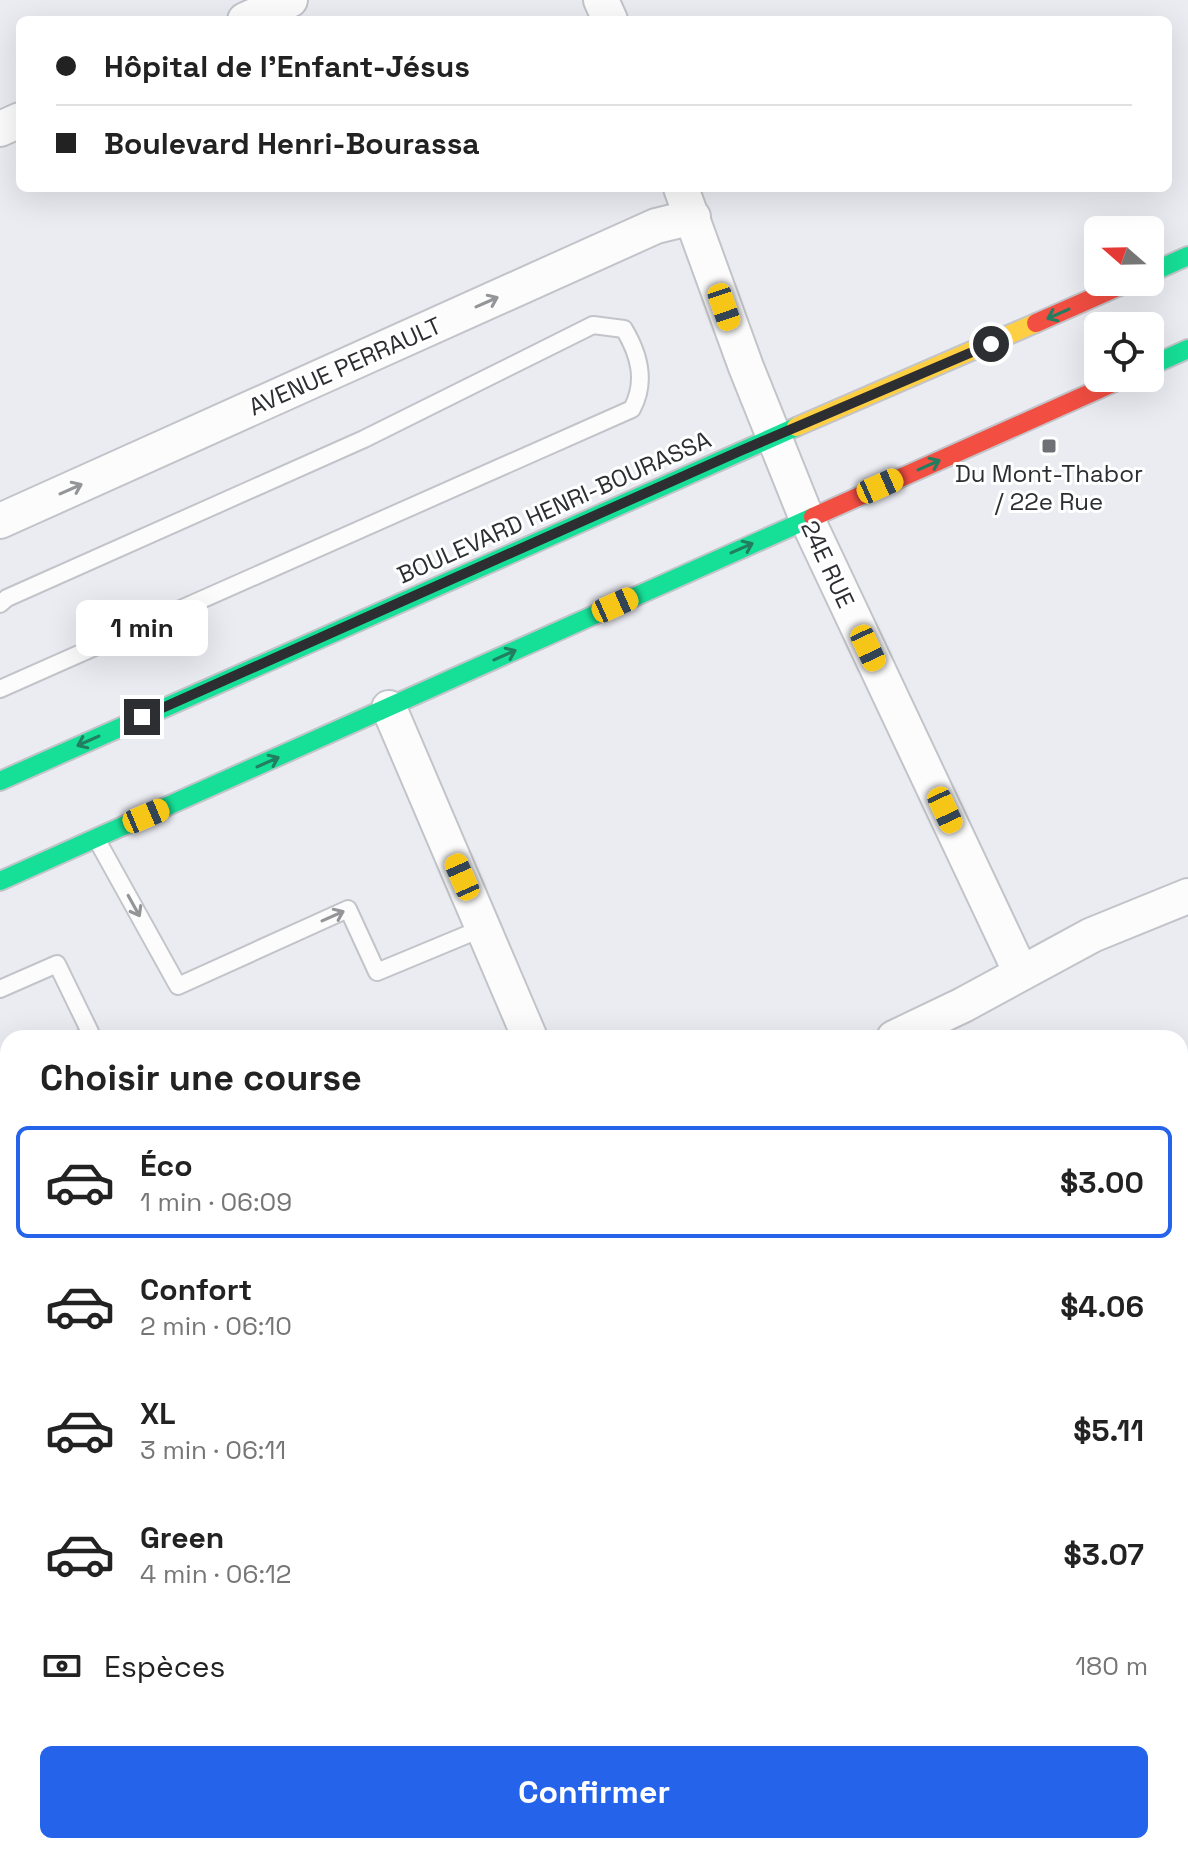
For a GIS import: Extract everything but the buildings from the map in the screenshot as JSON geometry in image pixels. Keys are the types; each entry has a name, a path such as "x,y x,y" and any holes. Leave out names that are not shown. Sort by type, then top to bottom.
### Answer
{"main road":[{"path":"1164,267 1188,256"},
{"name":"BOULEVARD HENRI-BOURASSA","path":"0,781 774,436 1098,296"},
{"path":"1164,360 1188,349"},
{"path":"0,881 1093,392"}],"street":[{"path":"254,16 290,0"},
{"name":"24E RUE","path":"687,202 746,367 807,519 1021,973"},
{"name":"AVENUE PERRAULT","path":"0,521 656,226 687,202"},
{"path":"389,708 527,1030"},
{"path":"911,1030 1092,935 1188,896"}],"lane":[{"path":"0,604 7,598 364,439 593,325 624,329 636,349 641,373 632,409 0,689"},
{"path":"96,838 178,986 348,909 377,972 483,928"},
{"path":"0,989 57,964 89,1030"}],"traffic: fast":[{"path":"1164,267 1188,256"},
{"path":"1164,360 1188,349"},
{"path":"0,781 796,427"},
{"path":"0,881 813,517"}],"traffic: slow":[{"path":"796,427 1036,323"}],"traffic: jam":[{"path":"1036,323 1097,296"},
{"path":"813,517 1093,392"}],"place":[{"name":"Du Mont-Thabor / 22e Rue","path":"1049,446"}],"route":[{"path":"142,717 740,451 991,344"}]}
